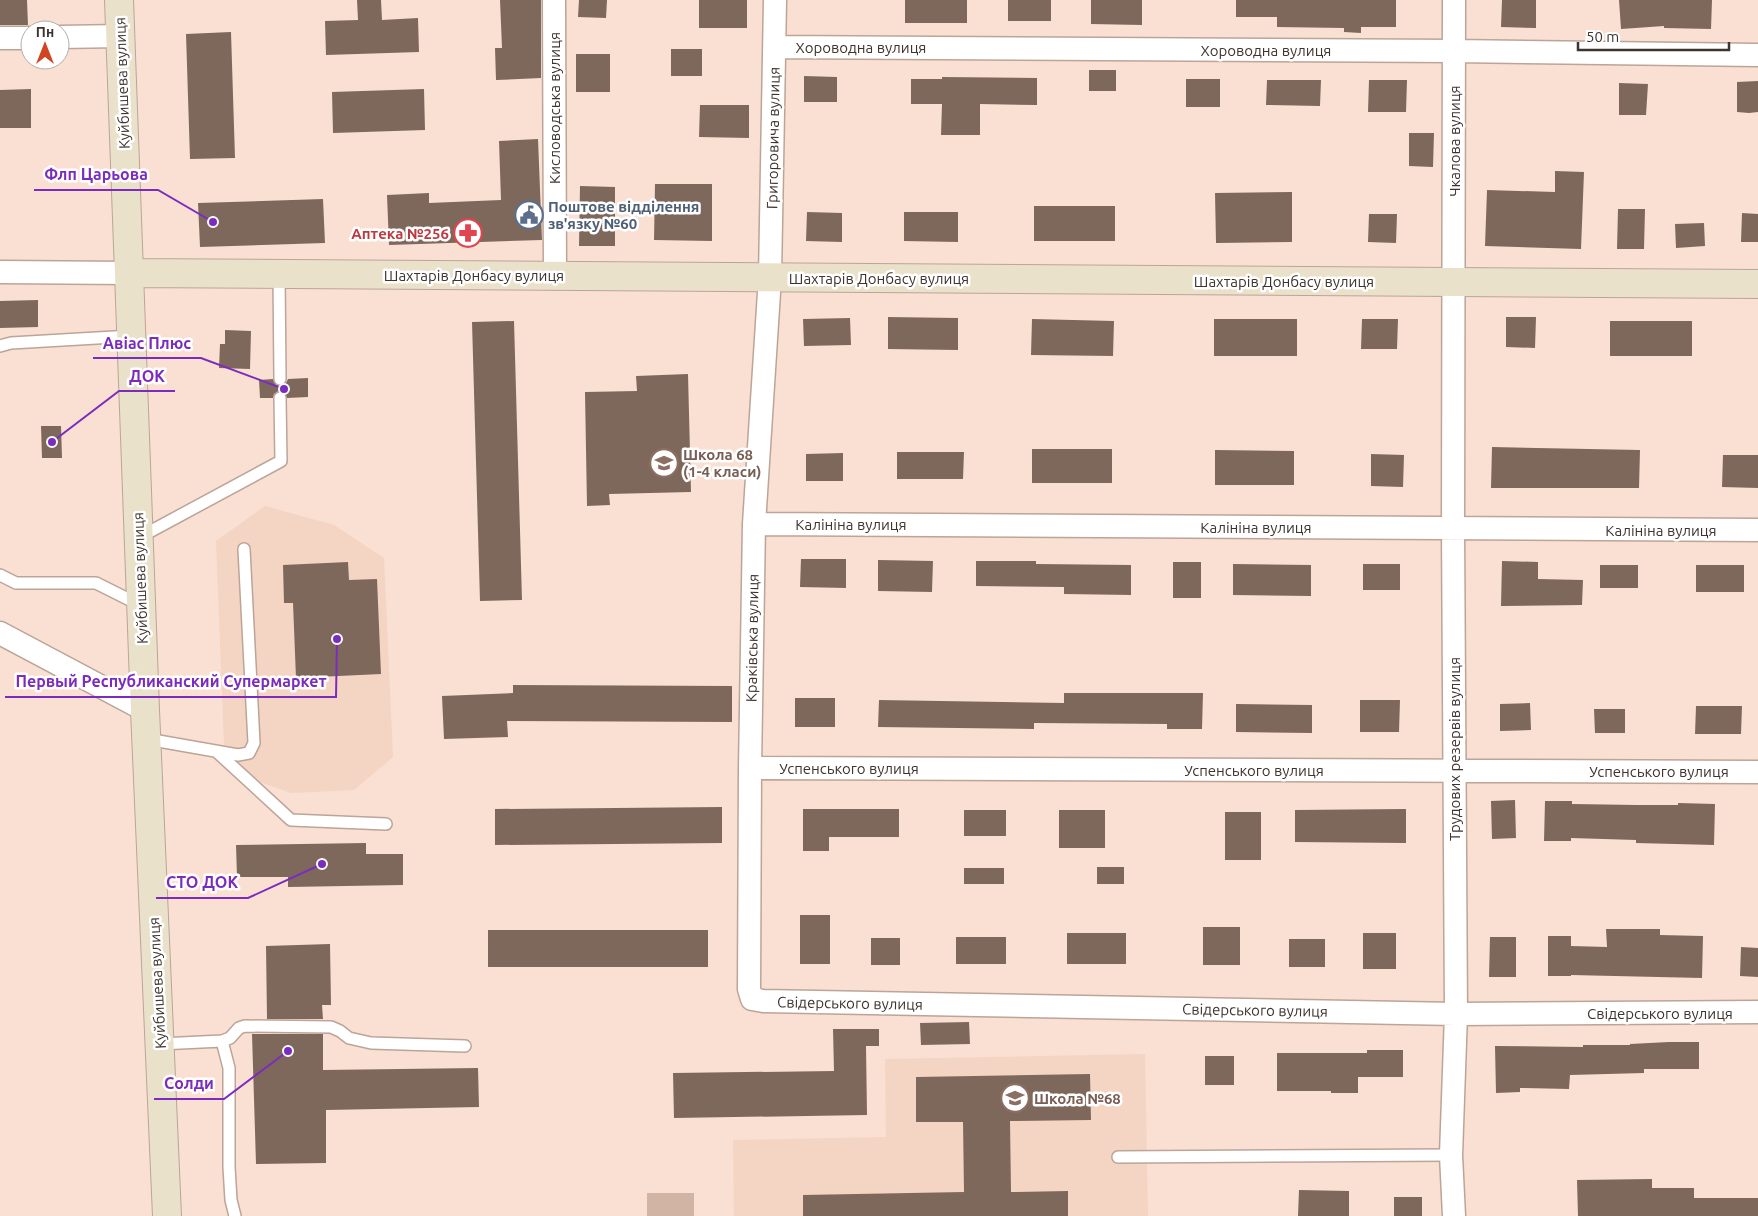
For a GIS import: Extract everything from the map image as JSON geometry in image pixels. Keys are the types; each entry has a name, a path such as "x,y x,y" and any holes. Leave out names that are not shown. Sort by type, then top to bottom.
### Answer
{"street":[{"name":"Куйбишева вулиця","path":"119,0 145,710 167,1216"},
{"name":"Кисловодська вулиця","path":"554,0 555,275"},
{"name":"Григоровича вулиця","path":"770,277 775,0"},
{"name":"Чкалова вулиця","path":"1453,282 1454,0"},
{"path":"70,37 121,36"},
{"path":"0,38 20,38"},
{"name":"Хороводна вулиця","path":"775,47 1454,51 1758,55"},
{"name":"Шахтарів Донбасу вулиця","path":"0,272 1758,284"},
{"name":"Краківська вулиця","path":"752,999 748,989 754,524 770,277"},
{"name":"Трудових резервів вулиця","path":"1453,282 1452,528 1456,1014 1451,1155 1454,1216"},
{"name":"Калініна вулиця","path":"754,524 1758,530"},
{"path":"0,632 145,710"},
{"name":"Успенського вулиця","path":"750,768 1758,772"},
{"name":"Свідерського вулиця","path":"752,999 763,1002 1456,1014 1758,1012"}],"lane":[{"path":"279,274 280,379"},
{"path":"0,346 11,343 131,336"},
{"path":"139,537 281,461 280,398"},
{"path":"147,739 238,755 249,753 254,743 244,549"},
{"path":"0,575 16,583 96,583 141,606"},
{"path":"217,752 291,820 386,824"},
{"path":"160,1044 222,1041 230,1038 239,1028 268,1025 332,1028 349,1038 371,1043 466,1046"},
{"path":"222,1041 229,1068 229,1167 231,1200 235,1216"},
{"path":"1118,1157 1451,1155"}],"shaded area":[{"path":"265,506 334,525 384,558 393,757 354,790 291,793 225,770 216,541"},
{"name":"Школа №68","path":"1145,1054 1148,1216 734,1216 733,1140 886,1137 885,1059"},
{"path":"647,1193 694,1193 694,1216 647,1216"}],"building":[{"path":"0,0 27,0 28,20 20,20 20,25 0,25"},
{"path":"357,0 381,0 382,20 418,18 419,52 326,55 325,21 358,20"},
{"path":"500,0 541,0 541,78 496,80 495,48 502,48"},
{"path":"579,0 607,0 606,18 578,17"},
{"path":"699,0 747,0 747,28 699,28"},
{"path":"905,0 967,0 967,23 905,23"},
{"path":"1008,0 1051,0 1051,21 1008,21"},
{"path":"1091,0 1142,0 1142,25 1091,24"},
{"path":"1236,0 1396,0 1396,27 1361,27 1361,33 1344,32 1344,28 1277,27 1277,17 1236,17"},
{"path":"1502,0 1536,0 1536,28 1501,27"},
{"path":"1619,0 1712,0 1711,29 1664,28 1664,26 1621,29"},
{"path":"231,32 235,158 190,159 186,34"},
{"path":"671,49 702,49 702,76 671,76"},
{"path":"576,54 610,54 610,92 576,92"},
{"path":"1089,70 1116,70 1116,91 1089,91"},
{"path":"804,76 837,77 837,102 804,102"},
{"path":"942,77 1037,78 1037,105 980,104 980,135 941,135 942,104 911,104 911,79 942,79"},
{"path":"1186,79 1220,79 1220,107 1186,107"},
{"path":"1267,80 1321,80 1320,106 1266,105"},
{"path":"1369,80 1407,80 1406,112 1368,112"},
{"path":"1758,81 1758,112 1737,112 1737,82"},
{"path":"1619,83 1648,84 1646,115 1619,115"},
{"path":"31,89 31,128 0,128 0,90"},
{"path":"424,89 425,130 333,133 332,92"},
{"path":"700,105 749,105 749,138 699,137"},
{"path":"1409,133 1434,133 1433,167 1409,166"},
{"path":"538,139 542,240 389,245 387,195 429,193 429,203 501,200 499,141"},
{"path":"1555,171 1584,172 1581,249 1485,246 1487,190 1555,192"},
{"path":"655,184 712,184 712,241 654,240"},
{"path":"580,186 615,187 615,246 579,246"},
{"path":"1292,192 1292,242 1216,243 1215,193"},
{"path":"323,199 325,243 200,247 198,203"},
{"path":"1034,206 1115,206 1115,241 1034,241"},
{"path":"1618,209 1645,209 1644,249 1617,249"},
{"path":"807,212 842,213 842,242 806,241"},
{"path":"904,212 958,212 958,242 904,241"},
{"path":"1742,213 1758,214 1758,242 1741,242"},
{"path":"1369,214 1397,214 1396,243 1368,242"},
{"path":"1704,223 1705,246 1676,248 1675,224"},
{"path":"38,300 38,327 0,328 0,301"},
{"path":"888,317 958,318 958,350 888,349"},
{"path":"1506,317 1536,317 1535,348 1506,347"},
{"path":"850,318 851,345 804,346 803,319"},
{"path":"1032,319 1114,321 1113,356 1031,355"},
{"path":"1214,319 1297,319 1297,356 1214,356"},
{"path":"1362,319 1398,319 1397,349 1361,349"},
{"path":"514,321 522,600 480,601 472,322"},
{"path":"1610,321 1692,321 1692,356 1610,356"},
{"path":"225,330 251,331 250,369 219,368 220,344 225,344"},
{"name":"Школа 68 (1-4 класи)","path":"688,374 691,492 609,494 610,505 587,506 585,392 637,391 636,376"},
{"path":"308,378 308,397 287,398 284,392 279,391 274,394 273,398 260,398 259,380 273,379 276,385 281,386 288,379"},
{"path":"41,426 61,426 62,458 42,458"},
{"path":"1492,447 1640,450 1639,488 1491,488"},
{"path":"1032,449 1112,449 1112,483 1032,483"},
{"path":"1215,450 1294,451 1294,485 1215,485"},
{"path":"897,452 964,452 963,479 897,479"},
{"path":"843,453 843,481 806,481 806,454"},
{"path":"1371,454 1404,455 1403,487 1371,486"},
{"path":"1723,455 1758,455 1758,488 1722,487"},
{"path":"801,559 846,559 846,588 800,587"},
{"path":"878,560 933,561 932,592 878,591"},
{"path":"976,561 1036,561 1036,564 1131,565 1131,595 1064,594 1064,587 976,586"},
{"path":"1502,561 1538,562 1538,579 1583,580 1582,605 1501,606"},
{"path":"348,562 349,580 377,579 381,674 296,678 293,603 284,603 283,565"},
{"path":"1173,562 1201,562 1201,598 1173,598"},
{"path":"1233,564 1311,565 1311,596 1233,595"},
{"path":"1363,564 1400,564 1400,590 1363,590"},
{"path":"1600,565 1638,565 1638,588 1600,588"},
{"path":"1696,565 1744,565 1744,592 1696,592"},
{"path":"513,685 732,686 732,722 507,721 508,737 444,739 442,696 513,693"},
{"path":"1064,693 1203,693 1202,729 1167,729 1167,724 1034,723 1034,729 878,727 879,700 1064,703"},
{"path":"795,698 835,698 835,727 795,727"},
{"path":"1360,700 1400,700 1399,732 1360,732"},
{"path":"1530,703 1531,730 1500,731 1500,704"},
{"path":"1236,704 1312,705 1312,733 1236,732"},
{"path":"1696,706 1742,706 1741,734 1695,734"},
{"path":"1594,709 1625,709 1625,733 1595,733"},
{"path":"1515,800 1516,838 1492,839 1491,801"},
{"path":"1545,801 1572,801 1572,804 1715,804 1714,845 1636,843 1636,840 1571,838 1571,841 1544,841"},
{"path":"722,807 722,843 495,845 495,809"},
{"path":"803,809 899,809 899,837 829,837 829,851 803,851"},
{"path":"1406,809 1406,843 1295,842 1295,810"},
{"path":"964,810 1006,810 1006,836 964,836"},
{"path":"1059,810 1105,810 1105,848 1059,848"},
{"path":"1225,812 1261,812 1261,860 1225,860"},
{"path":"366,843 366,854 403,854 403,885 288,887 288,877 237,877 236,845"},
{"path":"1097,867 1124,867 1124,884 1097,884"},
{"path":"964,868 1004,868 1004,884 964,884"},
{"path":"800,915 830,915 830,964 800,964"},
{"path":"1203,927 1240,927 1240,965 1203,965"},
{"path":"1606,929 1660,929 1660,935 1703,936 1702,978 1548,976 1548,936 1571,936 1571,946 1607,947"},
{"path":"488,930 708,930 708,967 488,967"},
{"path":"1067,933 1126,933 1126,964 1067,964"},
{"path":"1363,933 1396,933 1396,969 1363,969"},
{"path":"956,937 1006,937 1006,964 956,964"},
{"path":"1490,937 1516,937 1516,977 1489,977"},
{"path":"871,938 900,938 900,965 871,965"},
{"path":"1289,939 1325,939 1325,967 1289,967"},
{"path":"330,944 331,1005 322,1005 323,1019 267,1019 266,946"},
{"path":"1741,947 1758,948 1758,977 1740,976"},
{"path":"969,1022 970,1044 921,1045 920,1023"},
{"path":"833,1029 879,1029 879,1046 866,1046 867,1115 674,1118 673,1073 834,1071"},
{"path":"252,1034 323,1034 323,1070 478,1068 479,1107 326,1110 326,1163 256,1164"},
{"path":"1699,1042 1699,1069 1644,1069 1644,1073 1570,1075 1569,1089 1520,1088 1520,1092 1496,1093 1495,1046 1583,1047 1583,1045 1630,1045"},
{"path":"1367,1050 1403,1050 1403,1077 1358,1077 1358,1093 1277,1091 1277,1053 1367,1053"},
{"path":"1205,1056 1234,1056 1234,1085 1205,1085"},
{"path":"1090,1074 1091,1120 1010,1121 1011,1192 1068,1191 1068,1216 803,1216 803,1195 964,1192 963,1122 916,1122 916,1077"},
{"path":"1652,1179 1652,1188 1694,1188 1694,1198 1758,1198 1758,1216 1578,1216 1577,1180"},
{"path":"1299,1190 1349,1191 1349,1216 1298,1216"},
{"path":"1394,1197 1422,1197 1422,1216 1394,1216"}],"place":[{"name":"Поштове відділення зв'язку №60","path":"529,215"},
{"name":"Флп Царьова","path":"213,222"},
{"name":"Аптека №256","path":"468,233"},
{"name":"Авіас Плюс","path":"284,389"},
{"name":"ДОК","path":"52,442"},
{"name":"Школа 68 (1-4 класи)","path":"664,463"},
{"name":"Первый Республиканский Супермаркет","path":"337,639"},
{"name":"СТО ДОК","path":"322,864"},
{"name":"Солди","path":"288,1051"},
{"name":"Школа №68","path":"1015,1098"}]}
